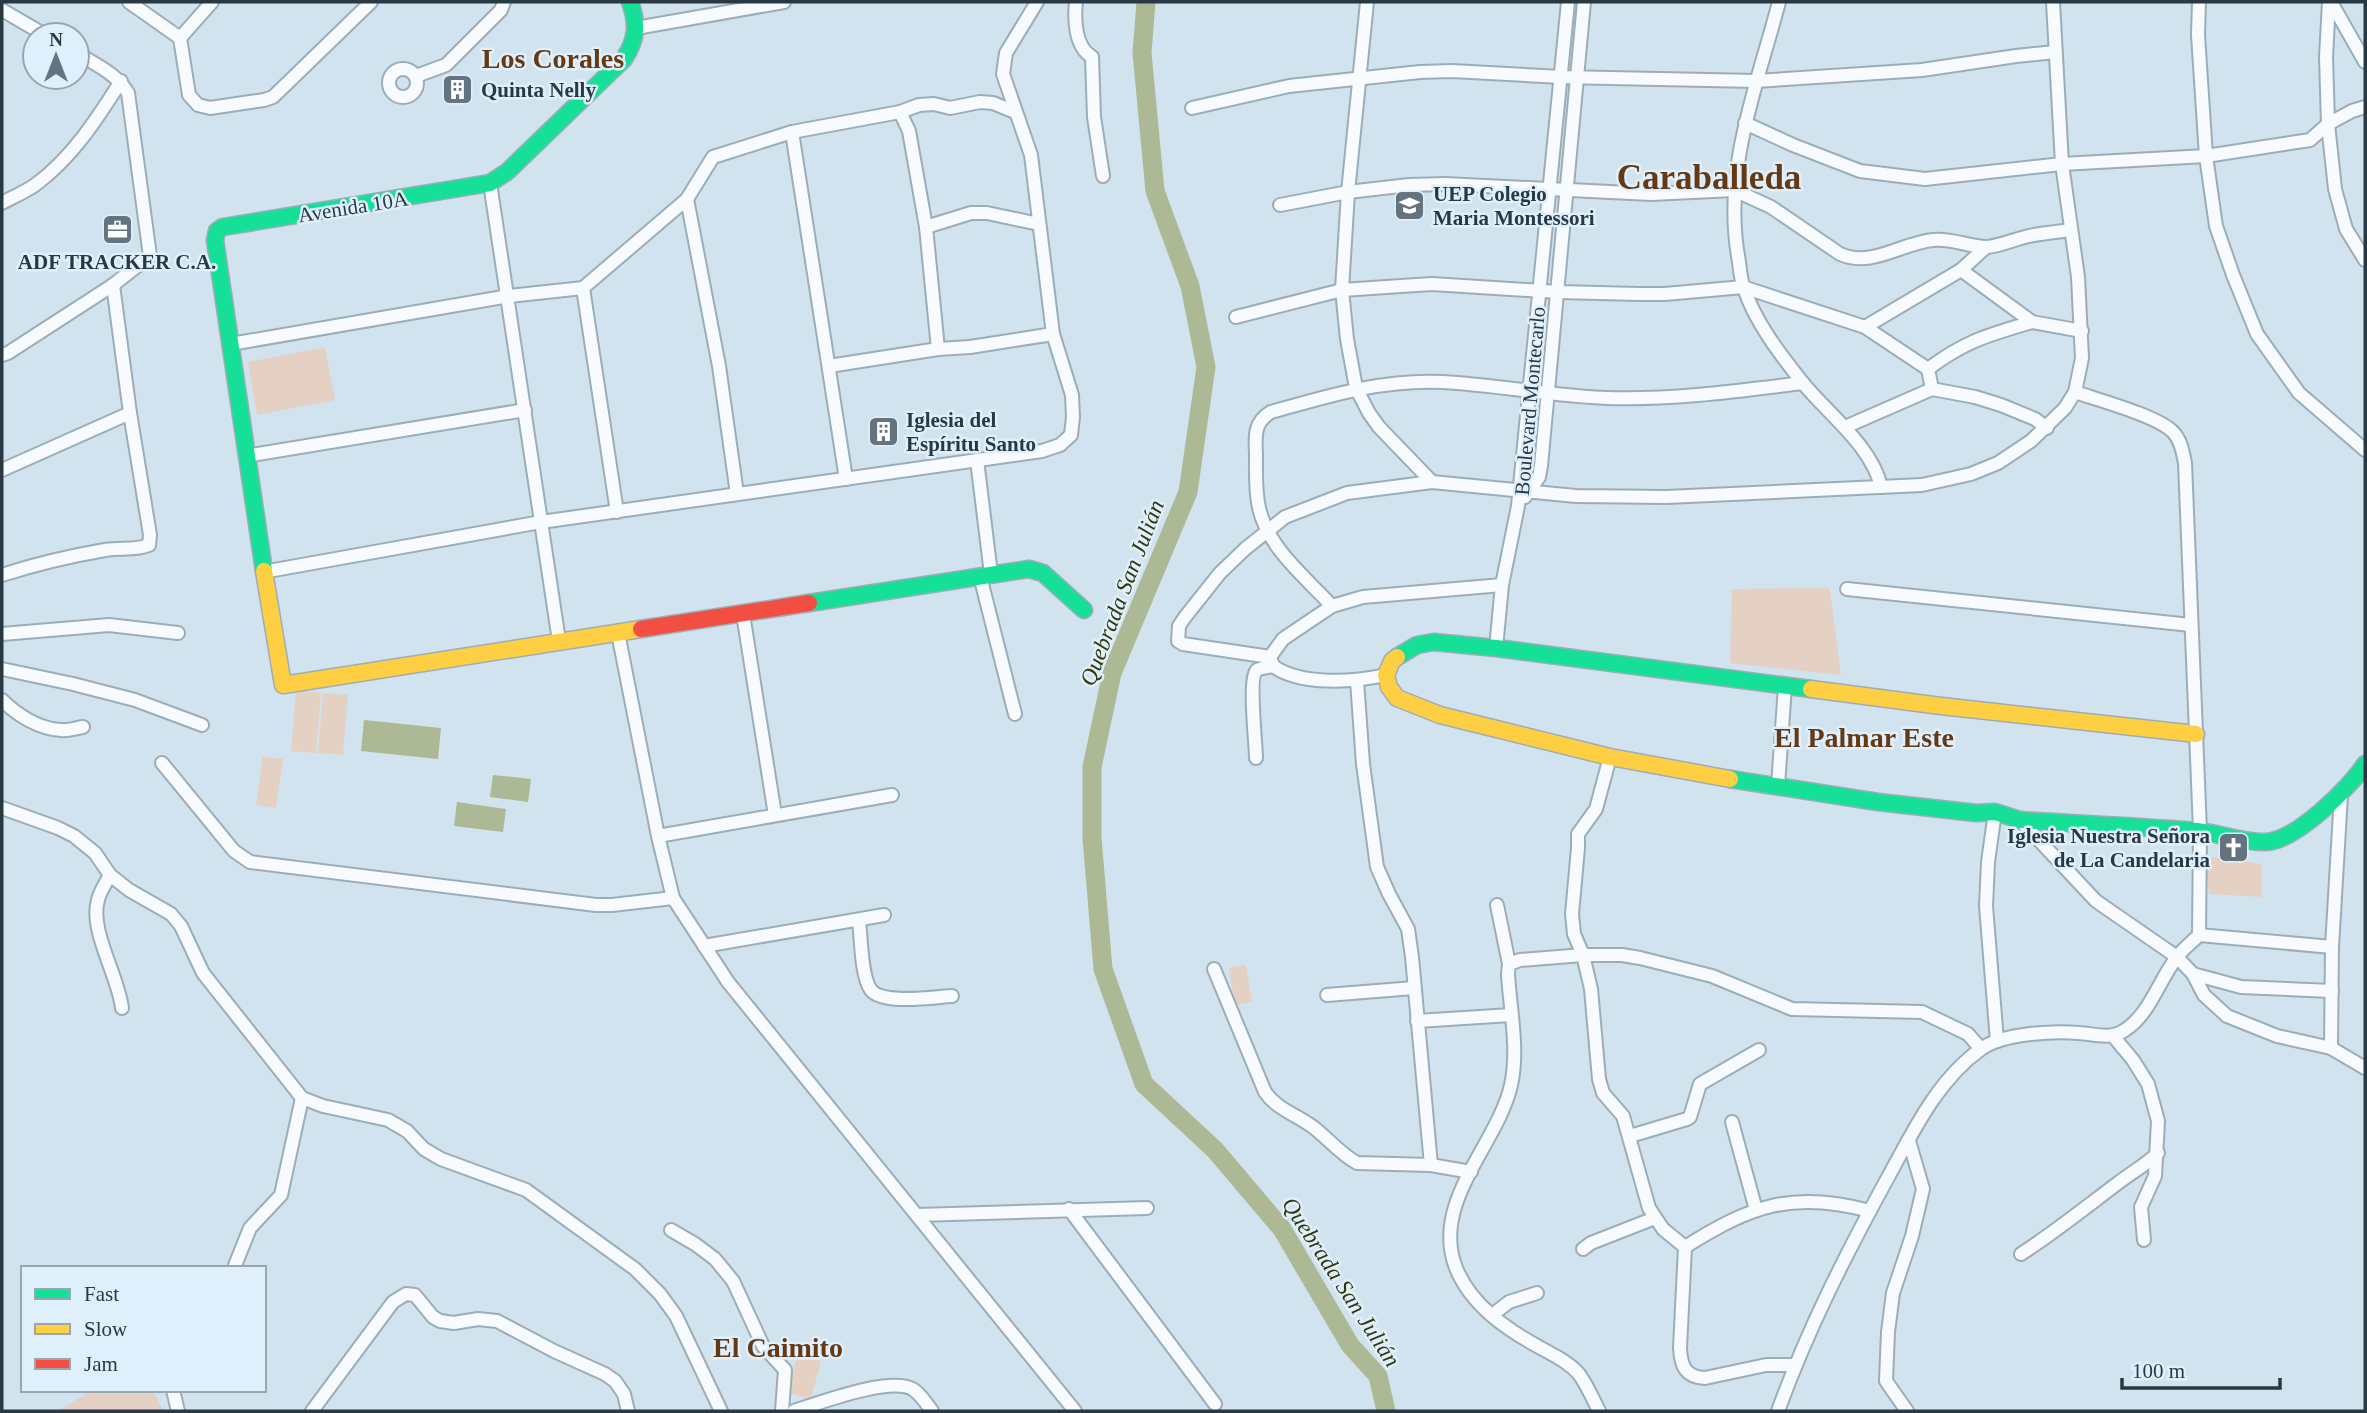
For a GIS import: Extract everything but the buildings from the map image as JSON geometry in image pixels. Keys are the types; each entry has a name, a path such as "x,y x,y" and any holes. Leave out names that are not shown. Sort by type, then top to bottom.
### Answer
{"street":[{"path":"129,2 180,38 189,95 198,106 210,108 264,100 281,91 371,2"},
{"path":"180,38 212,2"},
{"path":"416,76 446,65 501,10 504,2"},
{"path":"559,641 490,183 507,172 624,59 634,44 636,28 630,2"},
{"path":"636,28 784,2"},
{"path":"263,572 541,522 1042,452 1060,445 1071,435 1072,395 1053,334 1031,155 1003,74 1006,53 1037,2"},
{"path":"1076,2 1078,38 1084,53 1092,57 1094,117 1103,176"},
{"path":"1367,2 1348,192 1342,290 1347,340 1356,388 1379,427 1432,482"},
{"name":"Boulevard Montecarlo","path":"1522,497 1568,2"},
{"name":"Boulevard Montecarlo","path":"1522,497 1539,477 1541,466 1584,2"},
{"path":"1779,2 1745,123 1734,190 1734,224 1743,287 1762,324 1803,383 1845,427 1879,475 1881,487"},
{"path":"1386,675 1357,681 1294,677 1272,661 1192,647 1178,641 1177,634 1185,617 1220,573 1267,530 1297,512 1347,493 1432,482 1522,497 1667,497 1922,485 1971,474 1998,463 2047,428 2075,392 2082,358 2082,331 2062,164 2053,2"},
{"path":"2199,2 2200,75 2206,156 2216,226 2233,275 2257,334 2300,393 2365,450"},
{"path":"2330,2 2365,62"},
{"path":"2330,2 2326,57 2328,124 2335,189 2346,229 2365,260"},
{"path":"2,10 21,21"},
{"path":"1192,108 1289,86 1358,77 1452,71 1561,77 1756,80 1922,70 2016,55 2055,52"},
{"path":"2,355 113,285 150,256 128,93 121,81 91,63"},
{"path":"2,203 32,187 57,166 91,129 121,81"},
{"path":"1016,112 993,103 950,108 934,104 919,105 900,112 792,132 713,157 687,199 583,288 509,296 231,344 246,456 283,685 1029,569 1043,573 1084,610"},
{"path":"1745,123 1860,171 1925,178 2062,164 2206,156 2310,139 2328,124 2352,110 2365,107"},
{"path":"900,112 909,131 926,228 938,348"},
{"path":"792,132 846,479"},
{"name":"Avenida 10A","path":"231,344 215,240 217,231 223,227 490,183"},
{"path":"1280,205 1348,192 1409,185 1445,184 1651,194 1734,190 1771,207 1840,254 1865,260 1936,239 1986,247 2071,229"},
{"path":"687,199 719,366 737,495"},
{"path":"926,228 979,213 1039,224"},
{"path":"1865,327 1961,270 1986,247"},
{"path":"1961,270 2032,321 2082,331"},
{"path":"2,575 42,562 109,549 140,549 149,545 150,535 113,285"},
{"path":"1236,317 1342,290 1432,285 1558,292 1665,293 1743,287 1865,327 1928,369 1932,388"},
{"path":"583,288 617,512"},
{"path":"1928,369 1952,351 1978,338 2032,321"},
{"path":"829,366 938,348 970,347 1053,334"},
{"path":"1332,606 1276,546 1259,509 1255,444 1261,418 1270,412 1356,388 1442,382 1608,398 1716,394 1803,383"},
{"path":"1845,427 1932,388 2001,405 2035,419 2047,428"},
{"path":"1778,1411 1825,1297 1909,1141 1948,1079 1981,1049 1997,1041 2066,1033 2113,1036 2125,1031 2138,1020 2177,957 2199,935 2200,831 2185,463 2181,444 2173,432 2156,421 2075,392"},
{"path":"246,456 525,410"},
{"path":"2,470 130,413"},
{"path":"977,460 985,575 1015,714"},
{"path":"1496,648 1502,585 1522,497"},
{"path":"1256,758 1252,693 1254,674 1272,661 1283,639 1332,606 1363,597 1384,593 1502,585"},
{"path":"1847,589 2191,625"},
{"path":"743,614 775,815"},
{"path":"2,634 109,625 178,633"},
{"path":"618,634 673,898 728,982 1075,1411"},
{"path":"2196,734 1968,709 1434,642 1417,645 1403,652 1392,662 1386,675 1389,687 1397,698 1413,706 1464,722 1610,757 1878,802 1976,813 1995,812 2020,820 2200,831 2266,842 2281,838 2328,807 2365,764"},
{"path":"2,669 135,700 202,725"},
{"path":"1357,681 1363,764 1377,867 1408,929 1431,1165"},
{"path":"1778,786 1785,685"},
{"path":"2,701 25,718 44,727 61,730 83,727"},
{"path":"1610,757 1596,809 1578,834 1572,914 1574,934 1583,955 1594,1006 1599,1079 1603,1093 1623,1116 1649,1208 1663,1229 1685,1247"},
{"path":"162,763 234,851 250,862 596,905 673,898"},
{"path":"2331,1048 2332,947 2341,794"},
{"path":"658,836 892,795"},
{"path":"2,808 74,836 95,853 110,875 129,890 171,914 181,926 203,973 302,1098 323,1106 388,1120 407,1131 424,1149 441,1159 526,1190 635,1269 660,1294 676,1316 721,1411"},
{"path":"1995,812 1988,862 1986,906 1997,1041"},
{"path":"2020,820 2096,901 2177,957 2193,974 2204,995 2227,1016 2277,1036 2331,1048 2365,1068"},
{"path":"110,875 98,900 96,914 103,949 114,972 122,1008"},
{"path":"1497,905 1510,964 1508,974 1514,1063 1511,1086 1455,1206 1450,1225 1451,1248 1457,1269 1468,1288 1492,1315 1510,1330 1561,1359 1578,1373 1599,1411"},
{"path":"704,946 884,915"},
{"path":"859,919 866,978 871,990 880,997 893,999 952,996"},
{"path":"2199,935 2332,947"},
{"path":"1510,964 1520,960 1583,955 1640,958 1712,976 1792,1009 1922,1012 1968,1034 1981,1049"},
{"path":"1214,969 1265,1092 1272,1102 1317,1130 1357,1163 1431,1165 1471,1172"},
{"path":"2193,974 2241,987 2332,991"},
{"path":"1327,995 1414,988"},
{"path":"1417,1021 1511,1015"},
{"path":"2113,1036 2148,1084 2158,1121 2155,1176 2141,1207 2144,1240"},
{"path":"1630,1136 1687,1119 1690,1117 1700,1084 1759,1050"},
{"path":"235,1266 250,1228 281,1195 302,1098"},
{"path":"1732,1122 1756,1210"},
{"path":"1907,1411 1886,1381 1893,1293 1912,1237 1923,1189 1909,1141"},
{"path":"2021,1254 2059,1229 2158,1153"},
{"path":"1685,1247 1715,1228 1779,1203 1839,1203 1870,1212"},
{"path":"917,1215 1147,1208"},
{"path":"1069,1209 1215,1404"},
{"path":"1583,1249 1591,1243 1655,1218"},
{"path":"671,1230 715,1259 733,1281 763,1346 785,1370 782,1411"},
{"path":"1685,1247 1680,1348 1681,1364 1687,1373 1695,1378 1705,1378 1766,1365 1795,1365"},
{"path":"1492,1315 1509,1302 1537,1293"},
{"path":"312,1411 393,1302 406,1294 415,1295 433,1317 440,1321 497,1321 554,1352 606,1374 624,1394 628,1411"},
{"path":"794,1411 884,1385 901,1385 914,1390 932,1411"},
{"path":"173,1392 178,1411"}],"shaded area":[{"path":"325,347 335,400 257,415 248,362"},
{"path":"1828,588 1841,675 1730,663 1732,589"},
{"path":"296,690 321,693 316,753 291,751"},
{"path":"323,693 348,695 343,755 318,753"},
{"path":"364,720 441,728 438,759 361,751"},
{"path":"263,756 283,759 276,808 256,805"},
{"path":"493,775 531,779 528,802 490,797"},
{"path":"457,802 506,809 503,832 454,826"},
{"path":"2204,856 2262,864 2261,897 2209,894"},
{"path":"1246,965 1252,1002 1235,1005 1229,968"},
{"path":"797,1355 821,1361 811,1399 788,1393"},
{"path":"89,1392 153,1392 164,1411 58,1411"}],"waterway":[{"name":"Quebrada San Julián","path":"1146,2 1142,53 1155,191 1190,286 1206,367 1188,492 1112,673 1092,767 1092,838 1103,969 1144,1084 1215,1150 1282,1229 1350,1345 1378,1376 1386,1411"}],"traffic: fast":[{"path":"264,571 215,240 217,231 223,227 490,183 507,172 624,59 632,45 635,31 630,2"},
{"path":"809,603 1029,569 1043,573 1084,610"},
{"path":"1397,657 1417,645 1434,642 1811,689"},
{"path":"1730,779 1878,802 1976,813 1995,812 2020,820 2197,831 2266,842 2292,833 2321,812 2365,764"}],"traffic: slow":[{"path":"264,571 283,685 641,629"},
{"path":"1397,657 1392,661 1386,675 1389,687 1397,698 1440,715 1610,757 1730,779"},
{"path":"1811,689 2196,734"}],"traffic: jam":[{"path":"641,629 809,603"}],"place":[{"name":"Quinta Nelly","path":"458,90"},
{"name":"UEP Colegio Maria Montessori","path":"1410,206"},
{"name":"ADF TRACKER C.A.","path":"117,230"},
{"name":"Iglesia del Espíritu Santo","path":"883,432"},
{"name":"Iglesia Nuestra Señora de La Candelaria","path":"2233,848"}],"district":[{"name":"Los Corales","path":"553,58"},
{"name":"Caraballeda","path":"1709,177"},
{"name":"El Palmar Este","path":"1864,737"},
{"name":"El Caimito","path":"778,1347"}]}
